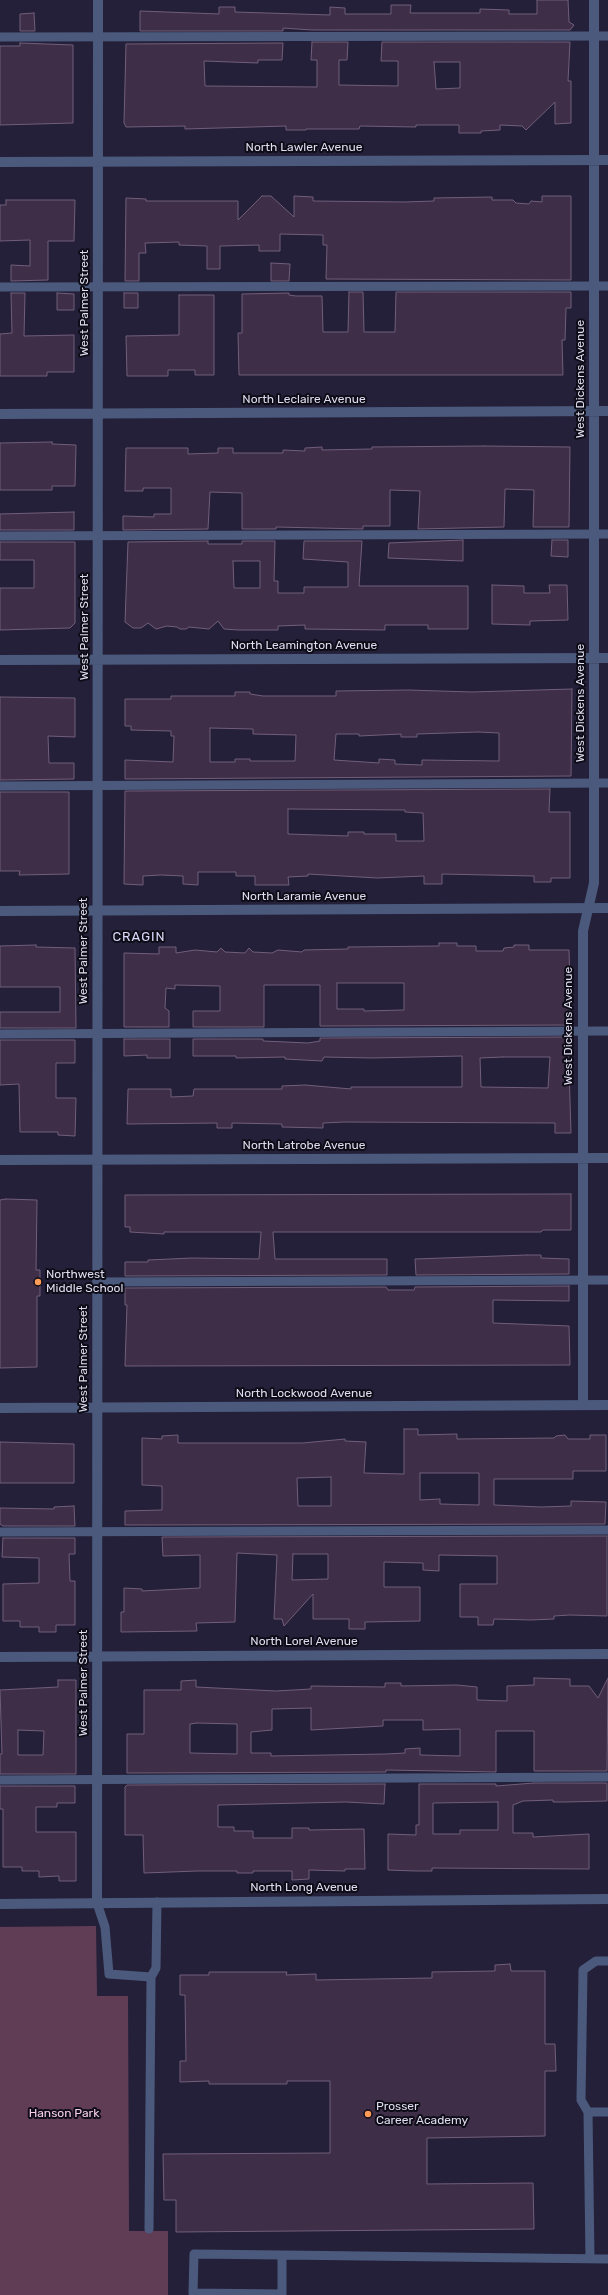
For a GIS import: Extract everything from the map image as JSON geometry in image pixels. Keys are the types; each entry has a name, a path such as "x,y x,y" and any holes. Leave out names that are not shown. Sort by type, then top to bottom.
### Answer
{"street":[{"name":"West Palmer Street","path":"96,1903 98,0"},
{"name":"West Dickens Avenue","path":"583,1405 582,931 589,909 594,883 594,0"},
{"name":"North Lawler Avenue","path":"0,162 608,160"},
{"name":"North Leclaire Avenue","path":"0,414 608,411"},
{"name":"North Leamington Avenue","path":"0,660 608,658"},
{"name":"North Laramie Avenue","path":"0,911 608,908"},
{"name":"North Latrobe Avenue","path":"0,1160 608,1158"},
{"name":"North Lockwood Avenue","path":"0,1408 608,1405"},
{"name":"North Lorel Avenue","path":"0,1657 608,1654"},
{"name":"North Long Avenue","path":"0,1904 608,1898"}],"lane":[{"path":"0,37 608,36"},
{"path":"0,287 608,286"},
{"path":"0,536 608,534"},
{"path":"0,786 608,783"},
{"path":"0,1034 608,1031"},
{"path":"97,1282 608,1280"},
{"path":"0,1532 608,1530"},
{"path":"0,1780 608,1777"},
{"path":"149,2229 151,1977 156,1968 157,1902"},
{"path":"96,1903 105,1930 109,1974 113,1976 151,1977"},
{"path":"590,2259 588,2112 581,2100 583,1970 596,1961 608,1961"},
{"path":"588,2112 608,2112"},
{"path":"282,2255 282,2294 193,2293 194,2254 282,2255 590,2259 608,2259"}],"green space":[{"name":"Hanson Park","path":"96,1926 97,1996 128,1996 129,2231 168,2231 168,2295 0,2295 0,1927"}],"building":[{"path":"537,0 568,0 569,22 574,25 570,30 312,30 283,28 283,31 140,31 140,11 219,14 219,7 235,7 235,12 330,15 330,7 345,8 345,14 391,14 391,5 411,5 410,13 480,13 480,9 509,10 509,14 537,14"},
{"path":"34,13 35,31 20,31 20,14"},
{"path":"312,42 348,42 347,60 339,60 339,85 398,86 398,61 381,61 382,42 570,42 568,81 571,81 571,123 555,124 555,102 526,130 522,126 500,125 500,130 481,131 481,133 459,133 459,125 416,125 416,127 360,126 359,129 286,130 286,126 185,129 185,126 126,127 124,123 126,44 283,43 282,60 258,60 258,63 204,61 205,86 317,87 317,60 311,60","holes":["434,62 460,62 460,88 436,89"]},
{"path":"20,43 73,45 73,123 0,125 0,46 20,46"},
{"path":"262,196 271,196 294,217 294,196 313,197 313,201 404,202 434,201 434,198 492,197 492,200 513,200 516,203 529,204 531,201 542,202 542,196 571,196 571,280 326,279 327,245 323,245 323,235 280,234 280,251 259,251 259,245 220,246 220,269 207,269 207,246 179,245 179,242 145,243 146,253 139,253 139,281 125,281 126,198 146,199 146,201 238,201 238,220"},
{"path":"6,200 75,200 74,241 48,241 48,280 11,281 11,265 30,266 30,240 0,241 0,205 6,205"},
{"path":"271,263 290,264 289,281 271,281"},
{"path":"349,292 363,292 364,332 395,332 396,292 571,292 571,308 566,308 565,340 562,340 563,375 239,375 238,333 242,333 242,294 289,293 289,295 296,296 322,296 323,332 348,332"},
{"path":"11,293 25,293 24,336 74,335 74,372 47,372 47,376 0,376 0,334 12,333"},
{"path":"57,293 74,294 74,310 57,310"},
{"path":"124,293 138,293 138,308 124,308"},
{"path":"179,295 214,295 214,375 195,375 195,370 168,370 168,376 127,376 126,336 179,335"},
{"path":"52,442 52,444 76,445 75,486 52,486 52,490 0,490 0,443"},
{"path":"322,447 322,450 372,449 372,447 570,447 569,527 533,527 534,490 505,489 504,527 418,529 420,491 390,490 390,526 363,526 363,529 276,527 276,529 242,529 242,493 210,492 208,529 123,530 123,516 154,517 154,514 171,514 171,488 143,488 143,491 125,491 126,448 188,448 188,454 218,453 218,448 233,448 233,453 283,453 283,450 305,451 305,448"},
{"path":"74,512 74,530 0,530 0,514"},
{"path":"463,540 463,561 388,558 389,543"},
{"path":"552,540 568,540 568,557 551,556"},
{"path":"208,541 208,544 242,544 242,541 275,541 274,581 278,581 278,593 304,593 304,587 348,587 348,562 303,559 304,541 362,541 359,586 468,586 468,629 428,629 428,625 385,625 385,630 305,629 305,625 278,626 278,630 238,630 224,629 218,621 209,629 189,627 186,629 180,629 177,627 167,626 156,629 148,623 141,628 133,628 125,622 128,542","holes":["233,561 260,561 260,588 234,588"]},
{"path":"0,542 75,542 75,623 70,628 0,630 0,588 34,588 34,560 0,560"},
{"path":"492,585 524,586 524,593 550,593 549,585 567,585 568,620 530,621 530,625 492,624"},
{"path":"572,689 571,776 125,779 125,760 173,762 174,736 171,736 171,731 131,730 131,726 125,726 125,699 171,699 171,696 235,696 235,692 250,692 250,694 263,696 336,696 336,691 408,690 472,692","holes":["210,728 253,729 253,734 296,735 295,761 250,761 250,759 235,759 235,762 210,762","478,732 499,733 499,761 422,760 422,765 395,764 395,760 379,759 379,763 334,760 336,734 359,734 359,736 401,734 401,737 417,737 417,734"]},
{"path":"0,697 75,698 75,737 48,736 49,763 74,763 74,779 0,780"},
{"path":"550,789 549,812 570,812 570,878 551,878 551,882 534,882 534,876 442,874 442,884 424,884 424,876 377,878 308,874 308,876 288,877 289,885 255,885 255,876 236,876 236,872 198,872 198,885 183,884 183,876 161,875 143,876 143,885 124,884 125,791","holes":["288,809 405,810 405,812 423,813 424,841 396,841 396,834 364,834 364,832 348,832 348,836 288,834"]},
{"path":"0,792 69,792 69,874 19,875 20,871 0,871"},
{"path":"439,943 457,943 457,946 476,946 476,951 503,951 504,948 514,947 514,945 529,945 529,950 569,950 571,1025 320,1026 320,985 264,985 264,1027 193,1027 193,1011 220,1011 220,986 175,985 175,989 166,988 165,1008 169,1011 169,1027 124,1027 124,953 159,954 159,947 176,947 176,953 195,950 217,952 221,948 225,952 245,953 249,948 253,952 272,953 278,950 302,952 304,950 348,949 348,947 439,946","holes":["337,983 404,983 404,1010 364,1011 364,1009 337,1009"]},
{"path":"36,945 36,947 75,948 76,1028 0,1028 0,1012 60,1012 60,987 0,987 0,946"},
{"path":"568,1037 571,1133 555,1133 555,1123 344,1122 323,1123 323,1128 282,1127 282,1124 232,1123 232,1128 217,1128 217,1123 127,1124 128,1089 171,1089 171,1097 193,1096 194,1089 282,1089 282,1086 305,1085 351,1089 351,1087 462,1087 462,1056 372,1058 324,1057 322,1061 285,1059 285,1057 236,1058 236,1056 193,1056 193,1039 263,1039 263,1041 308,1043 320,1041 320,1038","holes":["550,1057 548,1088 481,1087 480,1058"]},
{"path":"124,1039 170,1039 170,1058 147,1058 147,1055 124,1056"},
{"path":"0,1040 75,1040 75,1063 56,1063 56,1098 76,1098 75,1136 58,1135 58,1132 20,1132 19,1084 0,1085"},
{"path":"571,1194 571,1230 543,1230 541,1232 273,1232 275,1259 387,1259 387,1275 125,1276 125,1262 148,1262 148,1260 192,1258 259,1259 261,1232 164,1232 164,1234 130,1232 130,1227 125,1227 125,1195"},
{"path":"0,1200 37,1200 36,1270 40,1270 40,1296 37,1296 37,1367 0,1368"},
{"path":"541,1255 541,1258 569,1259 569,1274 416,1275 415,1259"},
{"path":"569,1286 569,1301 493,1300 493,1323 569,1326 570,1365 125,1366 127,1305 125,1305 125,1288 386,1287 388,1290 414,1290 415,1287"},
{"path":"404,1429 418,1429 418,1435 457,1434 457,1439 554,1438 556,1436 565,1435 568,1439 590,1439 590,1435 606,1435 606,1471 573,1471 573,1479 494,1479 494,1505 541,1507 571,1506 571,1501 606,1502 605,1524 125,1525 125,1511 162,1510 162,1486 142,1485 142,1438 162,1439 162,1436 178,1435 178,1443 303,1443 345,1439 345,1441 366,1442 364,1473 404,1474","holes":["420,1473 479,1473 479,1505 440,1504 440,1499 420,1500","331,1477 331,1506 298,1506 297,1478"]},
{"path":"0,1442 74,1444 74,1483 0,1483"},
{"path":"74,1506 75,1526 3,1526 0,1524 0,1508 54,1509 54,1507"},
{"path":"607,1536 607,1616 570,1615 554,1616 554,1619 531,1620 494,1619 493,1625 478,1625 478,1617 460,1617 460,1584 497,1584 497,1556 439,1555 439,1571 423,1570 423,1563 384,1562 384,1587 420,1587 420,1621 365,1622 365,1629 349,1629 349,1619 313,1619 313,1594 284,1626 282,1619 274,1619 277,1555 237,1553 235,1622 196,1623 197,1631 121,1632 121,1612 124,1612 124,1588 142,1589 142,1591 200,1588 200,1555 163,1556 162,1537","holes":["293,1554 328,1554 328,1579 292,1580"]},
{"path":"3,1538 75,1538 75,1554 69,1554 70,1581 75,1581 75,1625 56,1625 56,1632 39,1632 39,1627 20,1627 20,1621 3,1621 3,1584 39,1583 39,1558 2,1557"},
{"path":"534,1678 570,1679 570,1686 589,1686 598,1698 608,1678 607,1771 534,1771 534,1731 496,1731 496,1772 386,1770 386,1772 127,1773 127,1734 144,1734 144,1690 181,1690 181,1681 196,1680 196,1687 276,1691 311,1689 311,1686 385,1687 385,1683 401,1683 401,1686 457,1685 477,1687 477,1700 507,1701 507,1686 534,1685","holes":["311,1708 311,1730 383,1726 383,1720 423,1720 423,1730 460,1729 460,1756 420,1755 420,1748 405,1749 405,1753 386,1754 271,1756 271,1753 251,1753 251,1732 272,1730 272,1709","190,1724 237,1724 237,1754 190,1753"]},
{"path":"58,1680 76,1680 76,1774 0,1774 0,1754 2,1754 0,1690 58,1687","holes":["18,1730 44,1731 43,1755 18,1755"]},
{"path":"534,1783 607,1783 607,1801 523,1801 513,1805 513,1833 533,1833 533,1837 589,1834 589,1869 432,1868 432,1871 388,1870 388,1834 416,1835 416,1825 419,1825 419,1784 496,1784 496,1786","holes":["498,1802 498,1830 460,1830 460,1834 433,1834 433,1803"]},
{"path":"385,1784 384,1804 346,1802 218,1805 218,1827 234,1827 234,1831 253,1831 253,1838 292,1838 292,1828 309,1828 309,1830 364,1829 365,1869 345,1869 345,1871 309,1870 309,1879 292,1880 292,1871 253,1871 253,1873 237,1873 237,1871 197,1871 144,1873 143,1835 125,1835 125,1787 127,1785"},
{"path":"0,1786 75,1786 75,1803 57,1803 57,1807 36,1807 36,1832 76,1832 76,1881 59,1881 59,1876 39,1877 39,1871 22,1871 22,1867 3,1867 3,1809 0,1809"},
{"path":"510,1964 511,1971 545,1971 545,2044 555,2044 556,2071 545,2071 545,2136 427,2138 427,2184 533,2183 534,2229 176,2232 176,2200 164,2200 163,2154 330,2153 330,2081 287,2081 287,2084 209,2084 209,2081 180,2082 180,2061 186,2061 185,1995 180,1995 180,1975 209,1975 209,1972 287,1972 286,1975 316,1974 316,1980 432,1978 432,1972 495,1971 495,1965"}],"place":[{"name":"Northwest Middle School","path":"38,1282"},
{"name":"Prosser Career Academy","path":"368,2114"}],"district":[{"name":"CRAGIN","path":"139,937"}]}
